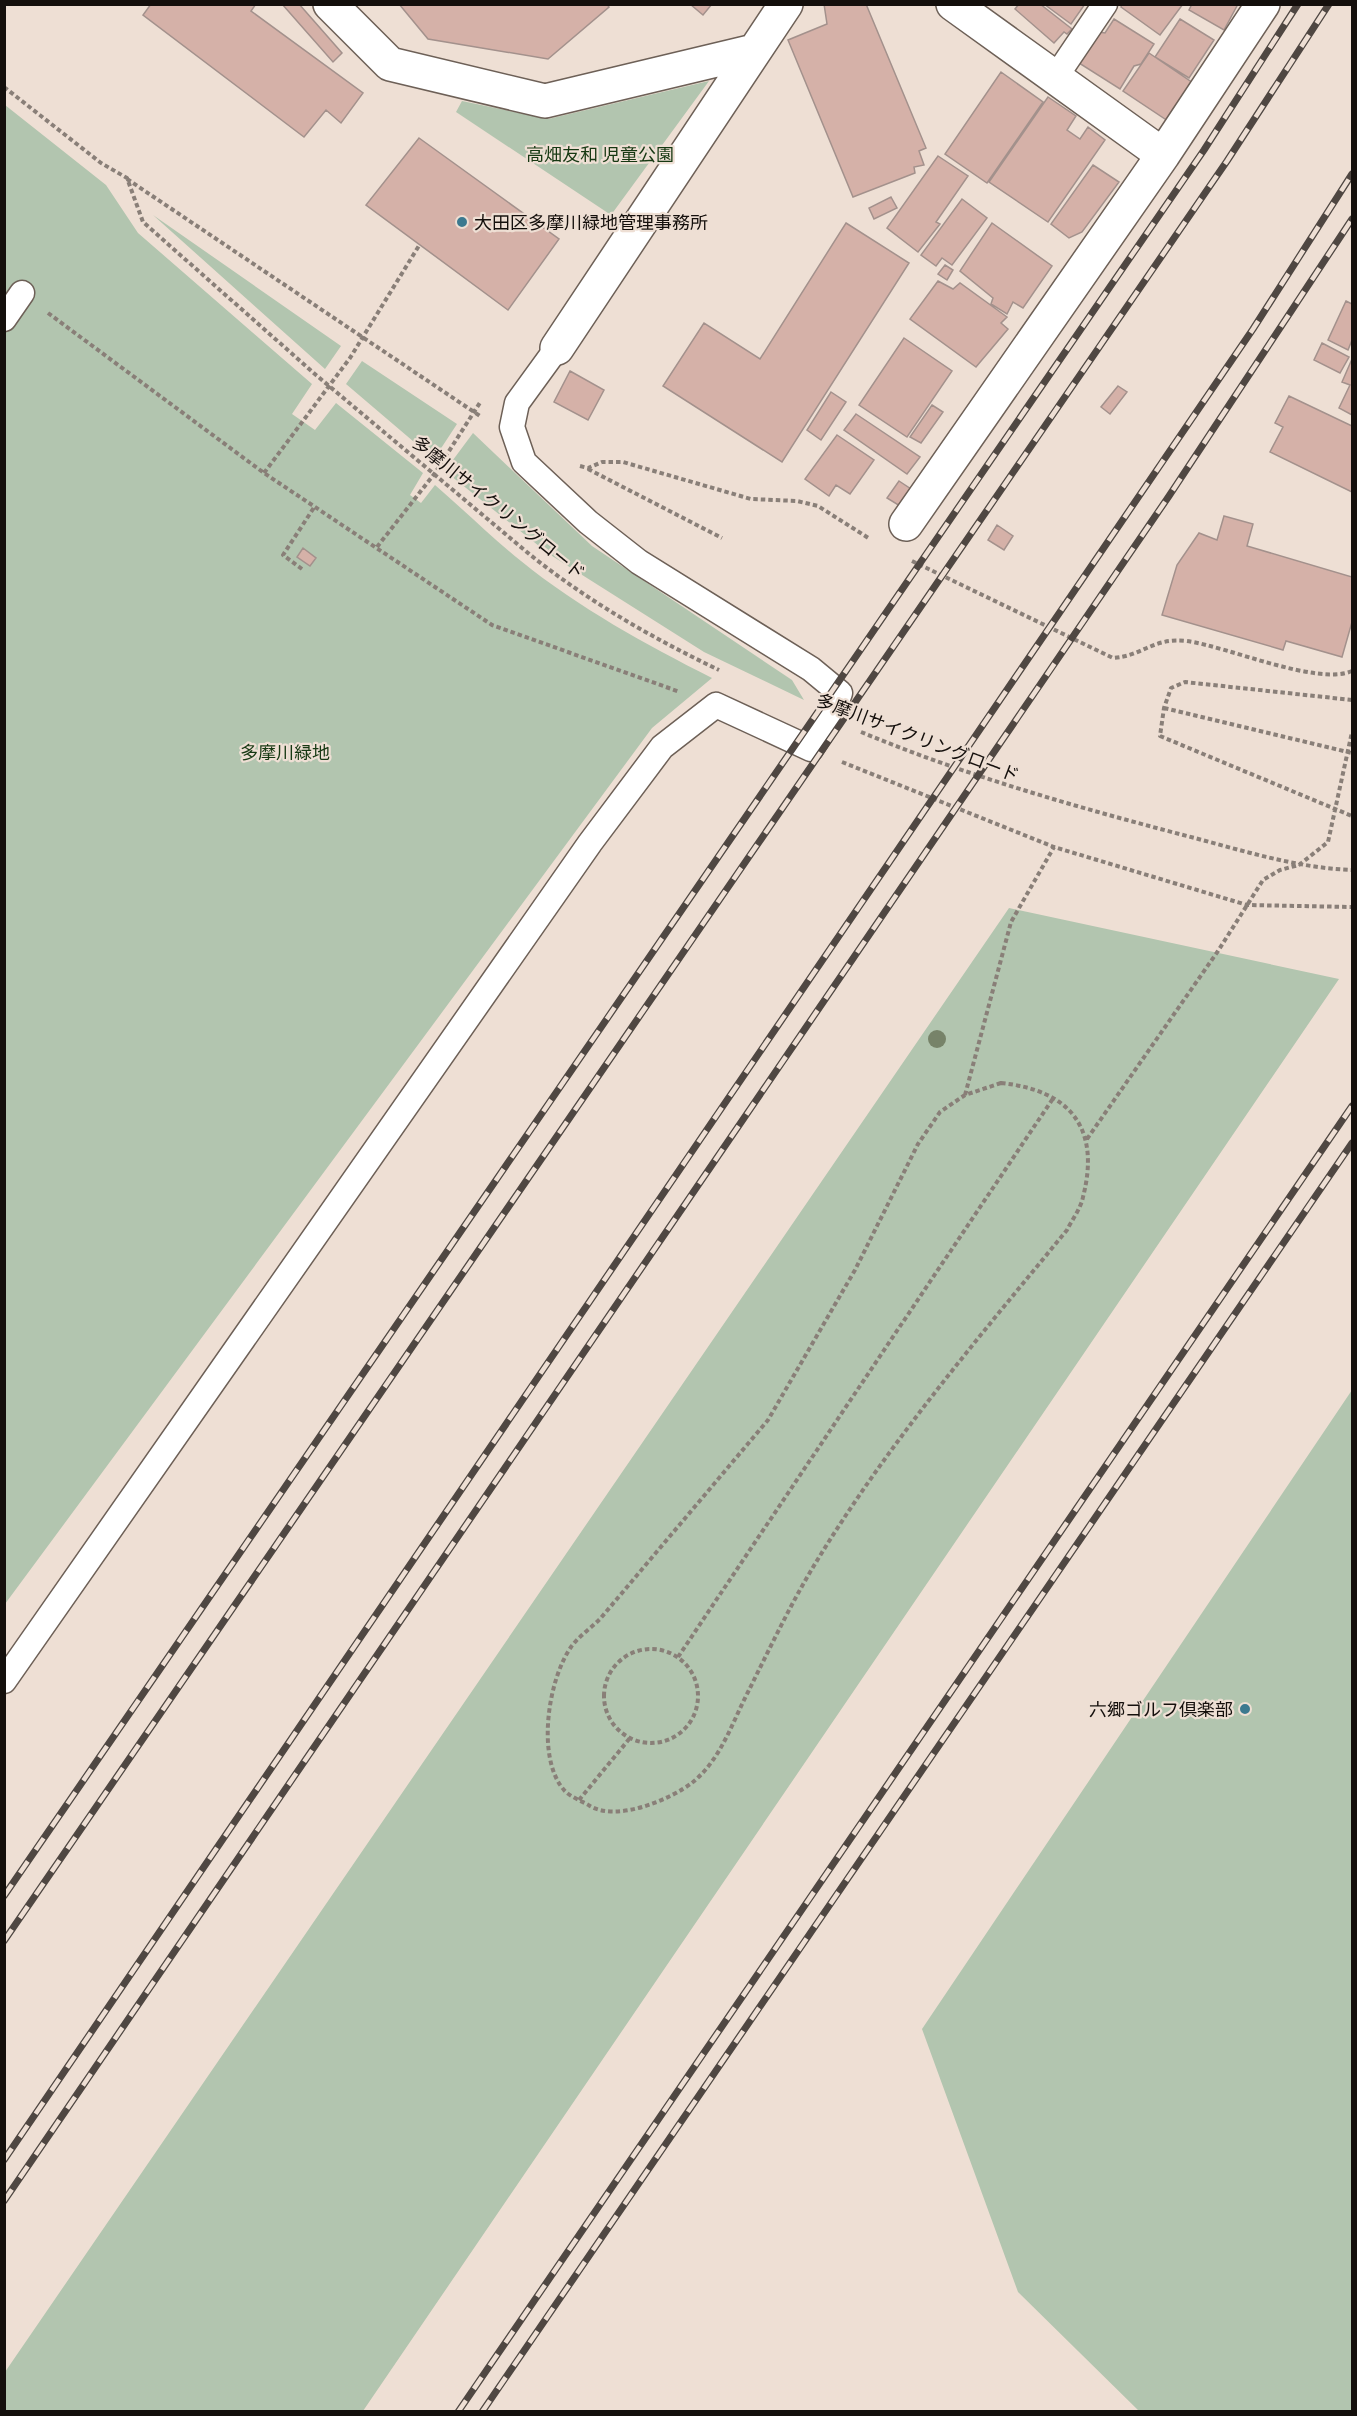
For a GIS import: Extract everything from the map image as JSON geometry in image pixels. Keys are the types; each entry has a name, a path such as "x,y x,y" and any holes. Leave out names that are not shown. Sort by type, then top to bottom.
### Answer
{"street":[{"path":"330,4 390,64 545,101 754,51"},
{"path":"557,348 786,4"},
{"path":"953,4 1163,155"},
{"path":"896,537 1163,155 1263,4"}],"lane":[{"path":"1055,78 1105,4"},
{"path":"4,319 22,293"},
{"path":"4,1681 628,789 662,747 716,705 811,749 830,719 840,693 811,669 639,562 588,522 524,462 512,427 517,403 557,348"}],"path":[{"path":"4,87 101,163 127,178 483,418"},
{"name":"多摩川サイクリングロード","path":"127,178 144,222 330,386 559,578 661,641 728,675"},
{"path":"264,473 363,338 420,244"},
{"path":"22,293 264,473 492,625 716,705"},
{"path":"377,547 435,472 463,428"},
{"path":"588,468 602,462 623,462 751,499 796,501 818,506 896,537 1113,658 1128,657 1155,643 1167,640 1232,651 1293,670 1344,675 1353,671"},
{"path":"577,465 588,468 722,538"},
{"path":"302,569 283,555 315,506"},
{"path":"1353,700 1185,682 1171,688 1164,708 1160,736 1353,816"},
{"path":"1164,708 1350,752"},
{"name":"多摩川サイクリングロード","path":"830,719 893,745 1004,785 1080,808 1299,865 1353,870"},
{"path":"1087,1138 1263,880 1281,870 1299,865 1328,842 1353,732"},
{"path":"811,749 1054,847 1247,905 1353,907"},
{"path":"965,1095 1011,922 1054,847"},
{"path":"1000,1083 1028,1086 1054,1096 1074,1116 1087,1138 1088,1167 1083,1198 1067,1230 973,1344 876,1469 816,1560 720,1751 693,1782 651,1805 621,1811 595,1809 565,1791 550,1767 548,1737 554,1692 572,1647 600,1619 768,1420 855,1270 918,1144 940,1112 965,1095 1000,1083"},
{"path":"678,1657 1054,1096"},
{"path":"648,1649 664,1651 678,1657 689,1668 697,1683 696,1713 687,1727 675,1737 660,1742 644,1742 630,1738 617,1729 609,1716 605,1701 605,1687 611,1672 621,1661 634,1653 648,1649"},
{"path":"579,1800 630,1738"}],"green space":[{"name":"高畑友和 児童公園","path":"709,81 611,215 456,112 462,101 548,119"},
{"name":"多摩川緑地","path":"5,105 106,185 138,233 312,384 292,414 315,430 336,403 423,473 410,495 421,503 435,485 510,552 543,578 589,610 712,678 652,728 5,1604"},
{"path":"153,215 341,346 325,369"},
{"path":"362,361 457,424 434,459 346,384"},
{"path":"473,433 592,546 792,680 804,700 704,652 549,554 451,476 447,468"},
{"path":"1009,908 1339,979 363,2411 5,2411 5,2372"},
{"name":"六郷ゴルフ倶楽部","path":"1352,1390 1352,2411 1139,2411 1018,2292 922,2029"}],"building":[{"path":"151,4 256,4 251,11 363,93 341,123 326,110 304,137 143,15"},
{"path":"282,4 299,4 342,53 333,62"},
{"path":"399,4 607,4 609,7 548,59 428,39"},
{"path":"690,4 712,4 703,15"},
{"path":"824,4 866,4 926,148 919,151 924,165 914,167 915,173 853,197 788,40 827,24"},
{"path":"1019,4 1040,4 1072,29 1067,34 1064,32 1054,43 1015,9"},
{"path":"1044,4 1085,4 1071,24"},
{"path":"1122,4 1183,4 1160,35 1121,7"},
{"path":"1192,4 1238,4 1224,30 1189,10"},
{"path":"1114,19 1154,44 1141,64 1134,66 1120,89 1079,63 1099,32 1105,33"},
{"path":"1180,19 1214,40 1189,78 1155,57"},
{"path":"1149,53 1193,83 1168,121 1123,91"},
{"path":"1001,72 1043,102 987,183 945,154"},
{"path":"1048,97 1076,116 1067,130 1080,139 1088,127 1105,140 1048,222 989,182"},
{"name":"大田区多摩川緑地管理事務所","path":"419,138 559,239 508,310 366,205"},
{"path":"938,156 968,176 936,222 940,224 918,252 887,228"},
{"path":"1093,165 1119,182 1082,232 1069,238 1051,224"},
{"path":"891,197 897,208 874,219 869,208"},
{"path":"962,199 987,218 952,265 942,258 936,266 921,255"},
{"path":"846,223 909,263 782,462 663,386 704,323 760,359"},
{"path":"992,223 1052,266 1023,308 1013,302 1007,314 991,304 993,298 960,271"},
{"path":"945,265 953,270 947,280 938,274"},
{"path":"938,281 953,289 960,283 1007,317 1001,323 1008,329 976,367 910,319"},
{"path":"1346,301 1352,304 1352,340 1348,350 1328,340"},
{"path":"904,338 952,371 907,437 859,405"},
{"path":"1322,343 1349,357 1340,373 1314,360"},
{"path":"1352,359 1352,415 1339,408 1350,385 1342,382"},
{"path":"570,371 604,390 588,420 554,402"},
{"path":"1118,386 1127,392 1110,414 1101,407"},
{"path":"831,392 846,402 821,440 807,430"},
{"path":"1289,396 1352,426 1352,492 1270,452 1283,427 1275,423"},
{"path":"932,405 943,412 921,443 910,437"},
{"path":"856,414 920,457 907,474 844,430"},
{"path":"837,435 874,460 850,494 836,485 829,496 805,479"},
{"path":"899,481 911,489 900,506 887,498"},
{"path":"1224,516 1253,524 1247,546 1352,577 1352,622 1342,657 1286,641 1283,650 1162,615 1177,565 1199,533 1217,540"},
{"path":"997,525 1013,536 1004,550 988,540"},
{"path":"303,548 316,558 310,566 297,557"}],"railway":[{"path":"4,1896 1204,150 1298,4"},
{"path":"4,1941 1227,161 1329,4"},
{"path":"4,2160 1253,329 1352,174"},
{"path":"4,2201 1169,496 1352,219"},
{"path":"458,2412 1352,1106"},
{"path":"482,2412 1352,1143"}],"place":[{"name":"大田区多摩川緑地管理事務所","path":"462,222"},
{"name":"六郷ゴルフ倶楽部","path":"1245,1709"}]}
